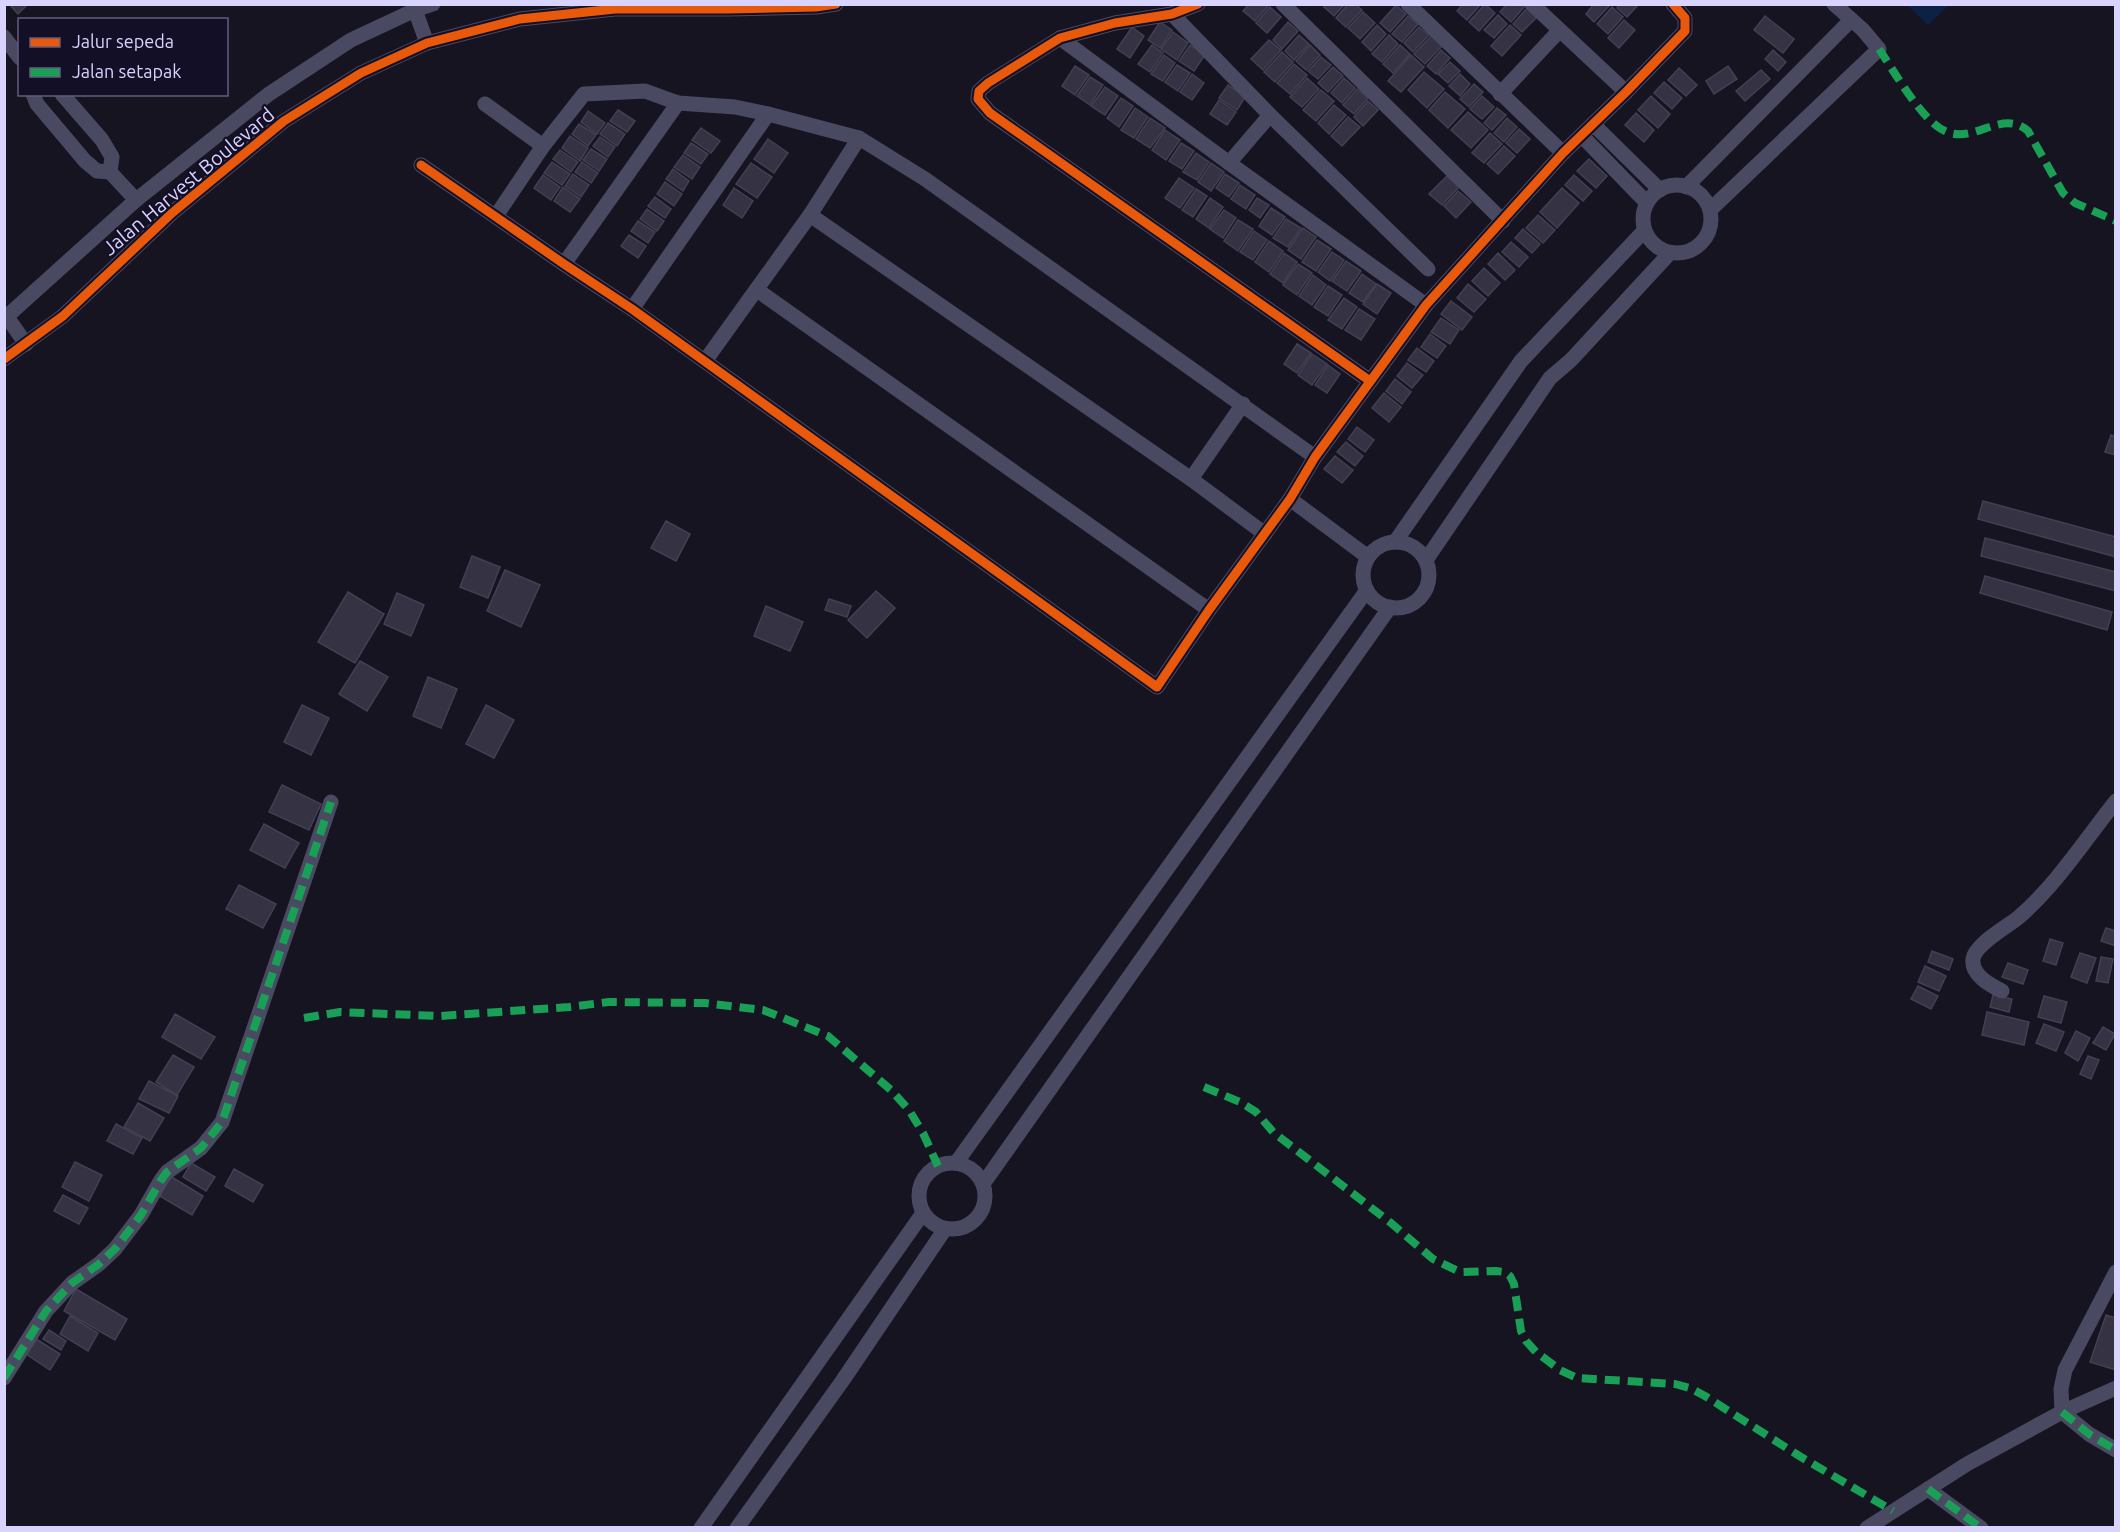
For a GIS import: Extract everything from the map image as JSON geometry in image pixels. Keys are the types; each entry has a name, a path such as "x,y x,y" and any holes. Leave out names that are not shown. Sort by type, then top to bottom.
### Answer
{"street":[{"name":"Jalan Harvest Boulevard","path":"6,318 136,200 269,94 351,40 433,4"},
{"name":"Jalan Harvest Boulevard","path":"4,359 63,316 172,213 284,121 362,73 427,43 520,19 615,9 750,9 816,7 836,4"},
{"path":"1198,4 1172,15 1115,23 1060,38 988,83 979,91 978,99 990,113 1370,381"},
{"path":"1282,4 1503,221"},
{"path":"1408,4 1563,153"},
{"path":"1532,4 1626,92"},
{"path":"421,165 632,309 1157,687 1209,610 1290,499 1316,457 1426,305 1563,153 1684,31 1685,18 1673,4"},
{"path":"1710,210 1879,49 1834,4"},
{"path":"416,10 427,43"},
{"path":"1172,15 1270,115 1428,269"},
{"path":"1686,187 1851,20"},
{"path":"1500,94 1559,31"},
{"path":"4,37 18,55"},
{"path":"1060,38 1426,305"},
{"path":"496,216 543,146 584,94 645,91 678,103 735,107 859,138 924,179 1316,457"},
{"path":"34,96 37,104 85,161 98,171 110,171 136,200"},
{"path":"64,96 102,140 112,157 110,171"},
{"path":"564,264 678,103"},
{"path":"485,104 543,146"},
{"path":"632,309 768,114"},
{"path":"1229,163 1270,115"},
{"path":"1593,124 1660,190"},
{"path":"1582,136 1647,203"},
{"path":"705,361 810,215 859,138"},
{"path":"1672,186 1686,187 1701,195 1710,210 1710,227 1702,242 1688,252 1670,253 1654,245 1644,231 1643,217 1647,203 1660,190 1672,186"},
{"path":"810,215 1191,479 1265,534"},
{"path":"1395,542 1521,361 1644,231"},
{"path":"1426,560 1551,378 1670,253"},
{"path":"757,290 1209,610"},
{"path":"6,318 26,344"},
{"path":"1191,479 1243,404"},
{"path":"1290,499 1368,557"},
{"path":"1395,542 1413,546 1426,560 1430,578 1423,595 1408,606 1390,608 1376,601 1367,590 1363,579 1368,557 1380,546 1395,542"},
{"path":"956,1163 1367,590"},
{"path":"983,1184 1390,608"},
{"path":"2002,991 1988,984 1978,974 1973,965 1976,950 1983,942 2006,928 2038,900 2115,801"},
{"path":"4,1378 46,1311 72,1283 116,1249 141,1215 167,1172 201,1148 222,1122 331,802"},
{"path":"956,1163 972,1170 983,1184 985,1202 978,1218 963,1228 945,1229 932,1223 923,1213 919,1195 924,1178 938,1166 956,1163"},
{"path":"701,1527 923,1213"},
{"path":"737,1527 843,1380 945,1229"},
{"path":"2115,1272 2065,1370 2061,1389 2062,1412 2089,1434 2115,1450"},
{"path":"1867,1527 1966,1464 2062,1412 2115,1388"},
{"path":"1928,1488 1980,1527"}],"water":[{"path":"1907,5 1949,5 1928,25"}],"building":[{"path":"9,4 28,4 18,14"},
{"path":"1249,4 1270,4 1255,21 1243,11"},
{"path":"1327,4 1345,4 1334,16 1324,7"},
{"path":"1348,4 1355,4 1362,10 1346,27 1336,18"},
{"path":"1463,4 1481,4 1467,20 1457,11"},
{"path":"1485,4 1495,13 1479,31 1469,22"},
{"path":"1507,4 1525,6 1511,22 1500,12"},
{"path":"1594,4 1610,5 1594,22 1586,14"},
{"path":"1620,4 1639,4 1627,17 1617,8"},
{"path":"1396,5 1406,14 1390,32 1380,23"},
{"path":"1270,7 1281,17 1267,33 1256,23"},
{"path":"1612,7 1623,17 1608,34 1597,24"},
{"path":"1527,8 1537,17 1522,32 1513,24"},
{"path":"1363,12 1375,23 1360,39 1348,28"},
{"path":"1498,15 1507,24 1494,38 1484,30"},
{"path":"1408,16 1418,24 1402,42 1392,34"},
{"path":"1765,16 1794,39 1783,53 1754,30"},
{"path":"1624,20 1635,30 1619,48 1608,38"},
{"path":"1160,22 1172,30 1160,48 1148,40"},
{"path":"1288,22 1298,31 1282,49 1273,40"},
{"path":"1377,25 1386,34 1371,51 1362,42"},
{"path":"1510,25 1521,35 1502,56 1491,46"},
{"path":"1132,27 1144,36 1130,58 1117,49"},
{"path":"1419,27 1429,35 1413,52 1404,43"},
{"path":"1173,32 1188,43 1177,60 1161,49"},
{"path":"1299,35 1309,44 1294,60 1285,51"},
{"path":"1389,35 1398,44 1382,62 1372,54"},
{"path":"1431,36 1442,46 1425,64 1414,54"},
{"path":"1269,40 1281,50 1263,70 1251,59"},
{"path":"1152,45 1163,53 1150,72 1138,64"},
{"path":"1190,45 1205,55 1194,71 1179,61"},
{"path":"1310,45 1320,55 1306,70 1296,61"},
{"path":"1400,45 1410,54 1393,73 1383,64"},
{"path":"1441,50 1450,58 1436,74 1427,66"},
{"path":"1773,50 1786,62 1778,71 1765,59"},
{"path":"1282,52 1293,62 1275,82 1264,72"},
{"path":"1164,55 1175,63 1163,81 1151,74"},
{"path":"1411,55 1424,67 1401,92 1388,81"},
{"path":"1321,57 1331,65 1318,79 1308,71"},
{"path":"1450,62 1460,71 1448,83 1438,74"},
{"path":"1294,64 1307,75 1290,94 1277,83"},
{"path":"1177,65 1190,73 1178,91 1165,82"},
{"path":"1075,66 1089,75 1075,95 1062,86"},
{"path":"1728,66 1737,79 1714,94 1706,81"},
{"path":"1333,67 1343,76 1328,92 1318,83"},
{"path":"1679,68 1697,85 1686,96 1668,80"},
{"path":"1761,70 1770,79 1745,101 1736,91"},
{"path":"1424,72 1444,89 1427,108 1408,90"},
{"path":"1192,74 1204,83 1192,100 1180,92"},
{"path":"1460,74 1470,84 1460,96 1449,86"},
{"path":"1090,77 1103,85 1090,105 1077,96"},
{"path":"1307,78 1319,89 1302,107 1290,97"},
{"path":"1344,78 1355,88 1342,103 1331,93"},
{"path":"1664,82 1682,98 1672,109 1654,93"},
{"path":"1474,84 1483,92 1469,107 1460,99"},
{"path":"1228,85 1245,97 1237,110 1219,98"},
{"path":"1105,87 1118,96 1105,115 1091,106"},
{"path":"1357,89 1368,98 1354,114 1343,105"},
{"path":"1321,90 1334,101 1316,121 1303,110"},
{"path":"1445,92 1465,109 1448,128 1429,110"},
{"path":"1482,96 1494,107 1482,119 1470,109"},
{"path":"1651,96 1670,114 1658,128 1638,110"},
{"path":"1121,98 1133,106 1119,127 1107,118"},
{"path":"1219,100 1236,112 1227,125 1210,114"},
{"path":"1368,101 1378,110 1363,126 1354,117"},
{"path":"1334,105 1346,115 1329,134 1318,123"},
{"path":"1135,108 1148,117 1134,138 1121,130"},
{"path":"1497,108 1506,115 1492,130 1484,123"},
{"path":"618,110 635,121 627,132 610,121"},
{"path":"588,111 605,123 597,134 581,122"},
{"path":"1468,112 1488,130 1471,148 1451,130"},
{"path":"1636,113 1654,130 1644,142 1625,125"},
{"path":"1348,117 1360,127 1342,146 1331,136"},
{"path":"1150,118 1165,128 1150,148 1136,139"},
{"path":"1507,118 1517,127 1504,142 1494,133"},
{"path":"608,123 625,134 617,146 600,134"},
{"path":"579,124 596,135 588,146 572,134"},
{"path":"701,128 720,141 711,153 692,140"},
{"path":"1519,129 1530,139 1517,153 1506,143"},
{"path":"1165,130 1180,140 1166,160 1152,150"},
{"path":"1490,133 1502,144 1484,163 1472,153"},
{"path":"570,136 588,148 580,161 562,148"},
{"path":"600,137 615,147 608,157 593,146"},
{"path":"768,139 788,153 774,173 754,159"},
{"path":"691,143 708,154 701,164 684,153"},
{"path":"1181,143 1194,151 1182,169 1169,161"},
{"path":"1504,146 1515,156 1498,174 1487,164"},
{"path":"591,149 607,159 599,171 583,160"},
{"path":"560,150 578,162 571,172 553,159"},
{"path":"1196,153 1209,162 1197,180 1183,172"},
{"path":"683,155 700,167 692,179 674,167"},
{"path":"1589,159 1607,176 1596,188 1577,171"},
{"path":"552,162 570,174 562,185 544,173"},
{"path":"582,162 598,173 591,183 575,172"},
{"path":"751,163 772,177 757,198 736,184"},
{"path":"1211,163 1224,172 1211,191 1198,182"},
{"path":"673,169 689,181 683,191 666,179"},
{"path":"573,174 589,185 581,197 565,186"},
{"path":"1225,174 1239,183 1229,197 1216,188"},
{"path":"543,175 560,187 551,200 534,188"},
{"path":"1574,175 1592,191 1583,201 1565,185"},
{"path":"1447,176 1459,187 1442,205 1429,194"},
{"path":"1179,178 1194,188 1180,208 1165,198"},
{"path":"665,182 682,194 674,206 657,194"},
{"path":"1240,185 1255,195 1246,209 1231,199"},
{"path":"563,187 580,199 570,212 554,201"},
{"path":"734,188 753,201 742,218 723,205"},
{"path":"1562,188 1579,203 1557,228 1540,212"},
{"path":"1196,189 1207,196 1193,217 1182,210"},
{"path":"1458,191 1471,202 1456,218 1444,206"},
{"path":"655,197 671,209 665,218 648,206"},
{"path":"1210,198 1223,207 1209,228 1196,219"},
{"path":"1257,198 1269,205 1260,218 1249,210"},
{"path":"1271,208 1285,217 1272,235 1259,226"},
{"path":"647,209 664,221 657,231 640,219"},
{"path":"1224,210 1236,218 1223,238 1210,229"},
{"path":"1538,215 1555,230 1543,243 1526,228"},
{"path":"1286,219 1301,228 1288,247 1273,238"},
{"path":"1238,220 1253,229 1238,251 1224,241"},
{"path":"638,221 655,232 648,243 631,231"},
{"path":"1303,228 1316,237 1301,259 1288,250"},
{"path":"1523,229 1540,244 1532,253 1515,238"},
{"path":"1254,231 1267,240 1253,260 1240,252"},
{"path":"629,235 646,246 638,258 621,246"},
{"path":"1317,240 1331,249 1316,271 1302,262"},
{"path":"1269,241 1283,251 1269,272 1255,262"},
{"path":"1511,242 1528,257 1519,267 1502,252"},
{"path":"1332,252 1344,260 1330,281 1318,272"},
{"path":"1284,253 1297,262 1283,283 1270,274"},
{"path":"1498,253 1515,270 1505,280 1488,264"},
{"path":"1346,261 1361,271 1347,291 1332,281"},
{"path":"1298,264 1312,273 1297,295 1283,285"},
{"path":"1484,268 1500,283 1488,296 1472,281"},
{"path":"1362,274 1376,284 1363,302 1349,293"},
{"path":"1313,275 1326,285 1312,305 1299,296"},
{"path":"1377,284 1391,293 1377,314 1363,304"},
{"path":"1468,284 1486,299 1474,312 1457,298"},
{"path":"1328,286 1342,295 1328,316 1314,307"},
{"path":"1344,298 1357,307 1342,329 1328,320"},
{"path":"1451,301 1472,317 1462,330 1441,314"},
{"path":"1359,309 1375,319 1361,340 1345,330"},
{"path":"1441,318 1459,330 1450,344 1431,332"},
{"path":"1430,334 1446,346 1437,358 1421,347"},
{"path":"1297,344 1311,353 1297,373 1284,364"},
{"path":"1417,348 1434,361 1426,372 1408,360"},
{"path":"1312,354 1327,364 1312,385 1298,375"},
{"path":"1407,363 1423,375 1412,388 1397,376"},
{"path":"1328,365 1340,374 1327,393 1315,385"},
{"path":"1395,379 1411,392 1402,404 1386,391"},
{"path":"1384,393 1401,407 1389,422 1372,408"},
{"path":"1357,427 1374,440 1365,452 1348,439"},
{"path":"2111,435 2116,437 2116,455 2105,452"},
{"path":"1346,442 1363,456 1355,466 1337,452"},
{"path":"1335,456 1353,470 1342,483 1324,469"},
{"path":"1983,501 2116,537 2116,557 1978,519"},
{"path":"666,521 690,534 676,561 651,548"},
{"path":"1985,538 2116,572 2116,591 1981,556"},
{"path":"472,556 500,567 488,598 460,587"},
{"path":"505,570 540,585 521,627 487,611"},
{"path":"1985,576 2112,612 2107,630 1980,593"},
{"path":"876,591 895,608 867,638 848,620"},
{"path":"348,592 384,614 355,663 318,642"},
{"path":"397,593 424,605 411,636 384,624"},
{"path":"829,599 851,606 847,617 825,610"},
{"path":"766,606 803,622 790,651 754,636"},
{"path":"360,661 388,677 367,711 339,694"},
{"path":"428,677 457,689 441,728 413,716"},
{"path":"302,705 329,718 311,755 284,742"},
{"path":"486,705 514,720 494,758 466,744"},
{"path":"282,785 321,804 309,830 269,812"},
{"path":"264,824 299,843 285,868 250,850"},
{"path":"239,885 276,904 263,928 226,909"},
{"path":"2106,928 2116,931 2116,946 2101,941"},
{"path":"2050,939 2063,943 2056,965 2043,961"},
{"path":"1932,951 1953,959 1949,970 1928,962"},
{"path":"2080,953 2096,958 2087,983 2071,977"},
{"path":"2101,957 2113,959 2108,983 2096,981"},
{"path":"2008,963 2028,970 2023,984 2002,977"},
{"path":"1925,966 1946,976 1939,991 1918,982"},
{"path":"1918,986 1938,996 1931,1009 1911,999"},
{"path":"1993,995 2012,999 2009,1012 1990,1007"},
{"path":"2044,996 2067,1002 2061,1023 2038,1017"},
{"path":"1987,1012 2029,1022 2024,1045 1982,1035"},
{"path":"175,1014 215,1037 201,1059 162,1037"},
{"path":"2044,1024 2064,1032 2056,1051 2036,1043"},
{"path":"2103,1027 2115,1034 2106,1050 2093,1043"},
{"path":"2076,1031 2090,1038 2078,1061 2065,1053"},
{"path":"173,1055 194,1067 177,1095 156,1082"},
{"path":"2088,1056 2099,1060 2091,1079 2080,1074"},
{"path":"149,1081 178,1096 169,1113 139,1099"},
{"path":"138,1103 164,1118 150,1141 124,1127"},
{"path":"116,1124 142,1138 133,1154 107,1141"},
{"path":"75,1162 102,1175 89,1201 62,1187"},
{"path":"191,1163 215,1177 206,1191 183,1177"},
{"path":"234,1169 263,1185 253,1202 225,1186"},
{"path":"170,1176 203,1196 192,1215 158,1195"},
{"path":"63,1195 88,1208 79,1224 54,1211"},
{"path":"76,1289 127,1319 115,1340 64,1311"},
{"path":"2106,1315 2116,1318 2116,1370 2090,1362"},
{"path":"70,1316 98,1333 88,1351 60,1334"},
{"path":"49,1330 66,1341 61,1350 43,1339"},
{"path":"33,1337 60,1354 50,1370 23,1352"}],"marked path":[{"path":"1879,49 1909,94 1936,126 1956,134 1967,134 2008,123 2018,125 2028,131 2063,193 2075,203 2116,221"},
{"path":"4,1378 46,1311 72,1283 99,1264 115,1249 141,1215 167,1172 201,1148 222,1122 331,802"},
{"path":"304,1018 340,1012 440,1016 609,1002 705,1003 763,1010 828,1036 891,1090 909,1110 923,1133 938,1166"},
{"path":"1204,1087 1240,1102 1256,1112 1273,1132 1391,1223 1433,1259 1460,1272 1505,1272 1514,1284 1521,1331 1526,1341 1536,1352 1560,1370 1577,1378 1675,1384 1690,1388 1893,1511"},
{"path":"2062,1412 2089,1434 2116,1450"},
{"path":"1928,1489 1981,1528"}],"cycle path":[{"path":"4,359 63,316 172,213 284,121 361,73 427,43 520,19 615,9 728,9 816,7 836,4"},
{"path":"1198,4 1172,14 1115,23 1060,38 988,83 979,91 978,99 990,113 1370,381"},
{"path":"421,165 632,309 1157,687 1209,610 1290,499 1315,457 1426,305 1563,153 1685,31 1685,18 1673,4"}]}
